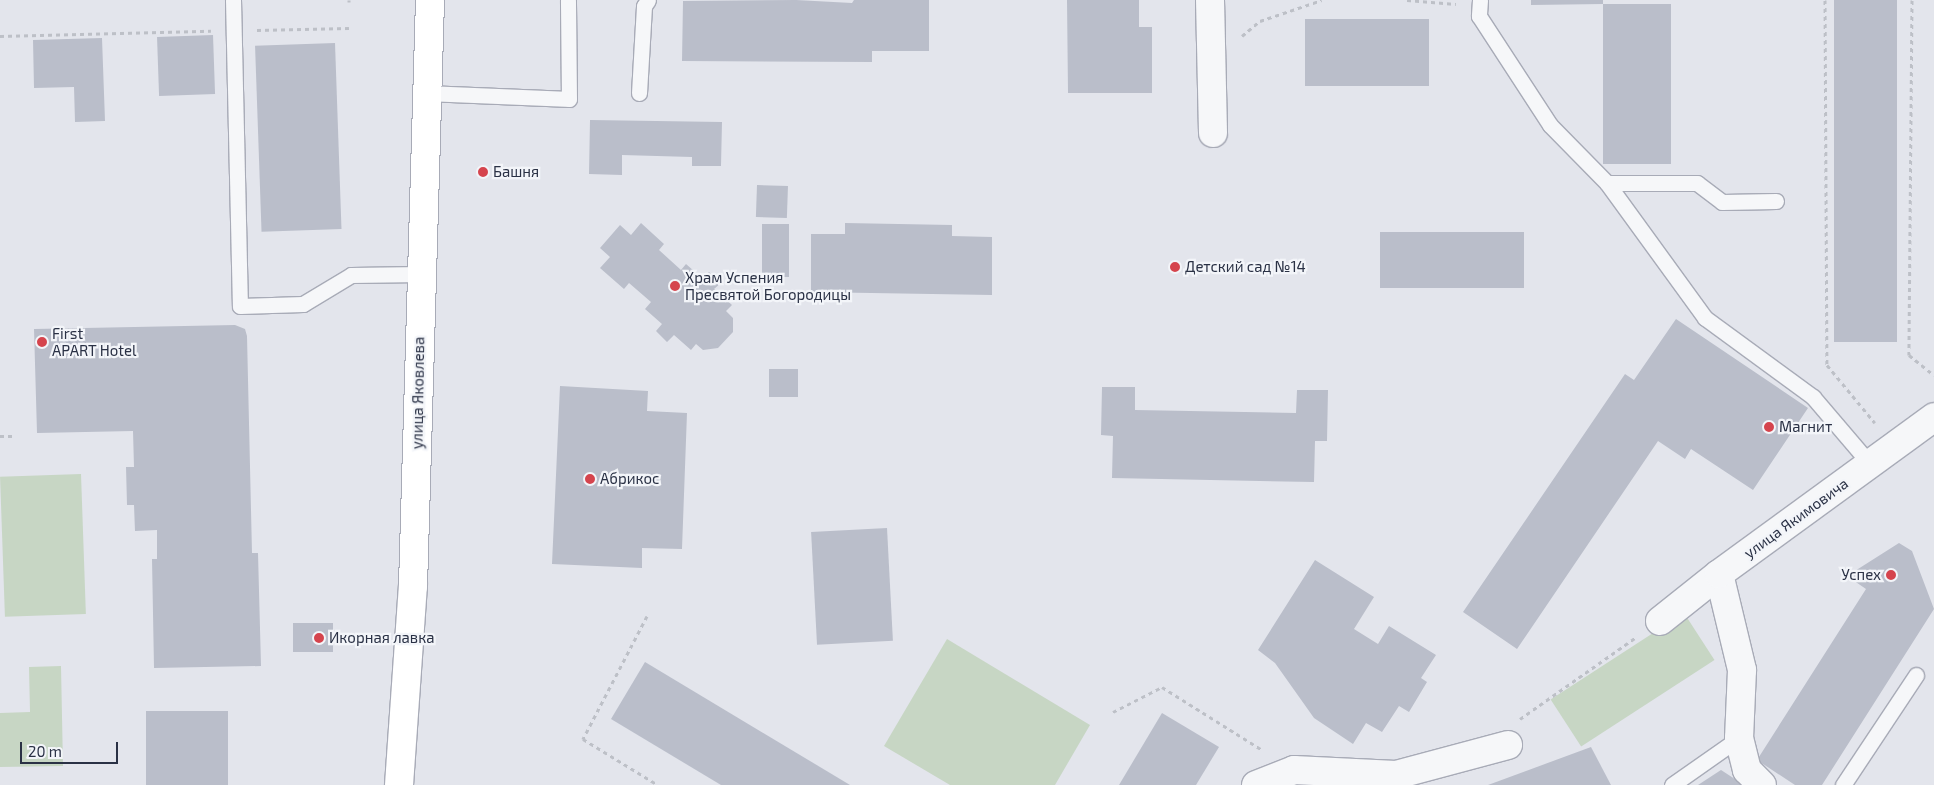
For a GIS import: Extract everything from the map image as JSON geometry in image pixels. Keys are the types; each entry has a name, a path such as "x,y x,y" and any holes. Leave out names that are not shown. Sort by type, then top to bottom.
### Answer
{"main road":[{"name":"улица Яковлева","path":"399,785 413,586 430,0"}],"street":[{"path":"1210,0 1213,133"},
{"name":"улица Якимовича","path":"1660,621 1718,574 1934,417"},
{"path":"1718,574 1742,670 1739,738 1747,770 1762,785"},
{"path":"1256,785 1294,770 1396,775 1508,745"}],"lane":[{"path":"233,0 240,306 303,304 351,275 421,274"},
{"path":"427,93 569,98 568,0"},
{"path":"639,93 644,6 648,0"},
{"path":"1479,3 1479,16 1550,125 1607,183 1705,318 1813,397 1870,464"},
{"path":"1607,183 1697,183 1722,202 1776,201"},
{"path":"1843,785 1916,675"},
{"path":"1672,785 1739,738"}],"path":[{"path":"1211,62 1260,21 1322,0"},
{"path":"1407,0 1479,3"},
{"path":"1825,0 1827,365 1894,447"},
{"path":"1912,0 1910,355 1934,375"},
{"path":"0,36 349,28"},
{"path":"0,436 15,436"},
{"path":"647,616 583,739 658,785"},
{"path":"1508,745 1522,714 1660,621"},
{"path":"1113,712 1162,687 1294,770"}],"green space":[{"path":"81,474 86,614 5,617 0,477"},
{"path":"1684,613 1714,660 1581,747 1551,700"},
{"path":"947,639 1090,725 1055,785 950,785 884,746"},
{"path":"61,666 63,766 0,767 0,713 30,712 29,667"}],"building":[{"path":"796,0 852,3 854,0 929,0 929,51 872,51 872,62 682,61 683,1"},
{"path":"1067,0 1139,0 1139,27 1152,27 1152,93 1068,93"},
{"path":"1531,0 1603,0 1603,4 1531,5"},
{"path":"1834,0 1897,0 1897,342 1834,342"},
{"path":"1603,4 1671,4 1671,164 1603,164"},
{"path":"1305,19 1429,19 1429,86 1305,86"},
{"path":"213,35 215,94 159,96 157,37"},
{"path":"102,38 105,121 75,122 74,87 34,88 33,40"},
{"path":"335,43 341,229 262,232 255,46"},
{"path":"590,120 722,122 721,166 692,166 692,157 622,155 622,175 589,174"},
{"path":"757,185 788,186 787,218 756,217"},
{"name":"Храм Успения Пресвятой Богородицы","path":"641,223 664,244 659,250 681,270 686,264 703,279 709,272 721,283 714,289 732,305 726,311 733,318 733,332 718,348 703,350 696,344 691,350 674,335 667,342 656,331 662,324 645,309 651,302 629,283 624,289 600,268 610,257 600,248 620,225 631,235"},
{"path":"845,223 952,225 952,236 992,237 992,295 811,292 811,234 845,234"},
{"path":"762,224 789,224 789,277 762,277"},
{"path":"1380,232 1524,232 1524,288 1380,288"},
{"path":"1676,319 1808,408 1753,490 1691,449 1685,459 1658,441 1517,649 1463,612 1625,374 1634,380"},
{"path":"235,325 245,329 247,336 252,553 258,553 261,666 154,668 152,559 157,559 157,530 135,531 134,505 127,505 126,467 134,467 133,431 37,433 34,329"},
{"path":"769,369 798,369 798,397 769,397"},
{"name":"Абрикос","path":"560,386 648,391 647,411 687,413 682,549 642,548 642,568 552,564"},
{"path":"1102,387 1135,387 1135,410 1296,413 1297,390 1328,390 1327,441 1315,441 1314,482 1112,478 1113,436 1101,435"},
{"path":"887,528 893,641 817,645 811,532"},
{"path":"1899,543 1912,551 1934,609 1822,785 1795,785 1757,760 1866,589 1847,576"},
{"path":"1315,560 1374,597 1354,629 1378,644 1389,626 1436,655 1421,678 1427,682 1409,712 1399,706 1382,732 1366,723 1353,744 1314,718 1275,663 1258,650"},
{"path":"293,623 333,623 333,652 293,652"},
{"path":"645,662 850,785 721,785 611,719"},
{"path":"146,711 228,711 228,785 146,785"},
{"path":"1162,713 1219,747 1196,785 1119,785"},
{"path":"1591,747 1611,785 1488,785"},
{"path":"1721,770 1744,785 1698,785"}],"place":[{"name":"Башня","path":"483,172"},
{"name":"Детский сад №14","path":"1175,267"},
{"name":"Храм Успения Пресвятой Богородицы","path":"675,286"},
{"name":"First APART Hotel","path":"42,342"},
{"name":"Магнит","path":"1769,427"},
{"name":"Абрикос","path":"590,479"},
{"name":"Успех","path":"1891,575"},
{"name":"Икорная лавка","path":"319,638"}]}
